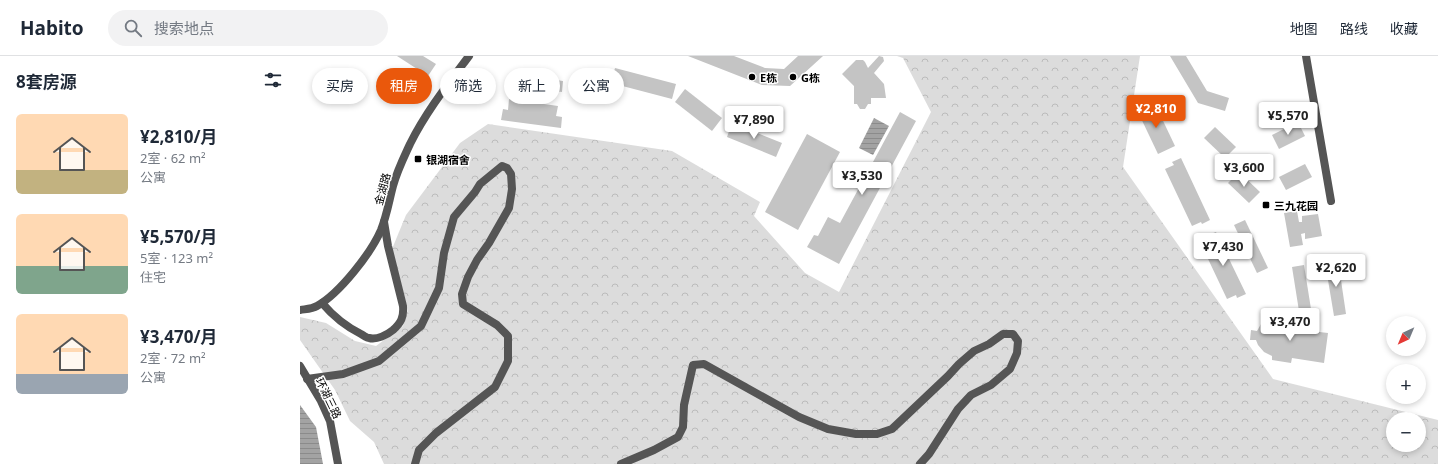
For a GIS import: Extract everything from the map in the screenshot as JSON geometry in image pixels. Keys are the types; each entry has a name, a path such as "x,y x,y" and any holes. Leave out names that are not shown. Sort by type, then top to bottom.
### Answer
{"street":[{"name":"金湖路","path":"300,310 311,308 322,303 355,270 374,242 384,221 393,185 410,144 434,103 469,56"},
{"path":"1306,56 1331,201"},
{"path":"307,379 343,374 379,361 421,326 439,288 444,253 454,216 484,180 502,166 507,168 511,174 512,188 510,208 477,260 462,294 463,304 498,325 508,336 508,361 495,387 436,433 418,450 415,464"},
{"path":"322,303 332,314 349,328 369,338 383,336 394,330 399,324 404,313 403,306 388,246 384,221"},
{"path":"621,464 654,450 678,437 683,428 684,405 694,365 704,364 799,417 828,429 856,434 877,434 892,429 974,351 1003,334 1013,334 1018,340 1017,353 1010,369 991,385 971,396 958,409 929,454 920,464"},
{"name":"环湖三路","path":"300,366 321,401 330,421 338,464"}],"green space":[{"path":"897,56 1140,56 1123,167 1273,379 1406,412 1386,412 1386,452 1426,452 1426,417 1438,420 1438,464 384,464 374,442 350,421 335,390 300,340 300,317 326,323 355,341 376,346 403,326 408,310 392,249 406,215 460,143 488,124 672,151 760,202 754,216 805,273 839,292 931,112 903,58"}],"shaded area":[{"path":"874,118 889,126 873,155 859,148"},
{"path":"300,405 316,427 323,464 300,464"}],"building":[{"path":"397,56 423,56 436,64 432,70 432,68 416,68"},
{"path":"688,56 734,56 765,68 784,69 798,56 823,56 790,86 762,85"},
{"path":"879,56 883,57 884,61 874,73 884,84 886,98 871,98 871,104 868,104 865,109 860,109 857,104 854,104 854,86 842,74 856,60 863,60 868,68"},
{"path":"1170,56 1186,56 1207,91 1229,98 1225,111 1198,103"},
{"path":"624,70 676,84 672,99 624,86"},
{"path":"560,81 563,81 562,92 560,92"},
{"path":"685,89 722,118 712,131 675,102"},
{"path":"509,104 544,104 558,106 556,116 562,117 561,128 501,120 503,109 508,110"},
{"path":"1155,104 1175,146 1158,154 1138,112"},
{"path":"900,112 916,121 839,264 807,247 814,235 818,236 828,217 840,223"},
{"path":"1298,122 1305,136 1279,149 1272,135"},
{"path":"732,123 782,143 776,157 727,137"},
{"path":"1215,127 1236,147 1225,158 1204,138"},
{"path":"807,134 840,152 798,230 765,212"},
{"path":"1181,158 1210,220 1202,224 1201,222 1192,226 1165,169 1174,165 1172,162"},
{"path":"1305,164 1312,177 1286,190 1279,177"},
{"path":"1239,172 1260,192 1249,203 1228,183"},
{"path":"1297,211 1299,222 1302,222 1302,216 1318,214 1322,236 1305,239 1305,233 1301,234 1303,245 1290,247 1284,213"},
{"path":"1245,220 1268,268 1257,273 1234,225"},
{"path":"1216,232 1246,294 1237,298 1236,295 1227,299 1200,242 1209,238 1208,235"},
{"path":"1338,260 1346,314 1334,316 1325,262"},
{"path":"1304,265 1311,309 1299,311 1292,267"},
{"path":"1274,318 1283,319 1293,329 1328,333 1324,363 1292,358 1291,363 1272,360 1272,356 1264,352 1256,340 1250,340 1251,330 1257,331 1261,324"}],"place":[{"name":"E栋","path":"752,77"},
{"name":"G栋","path":"793,77"},
{"name":"银湖宿舍","path":"418,159"},
{"name":"三九花园","path":"1266,205"}]}
